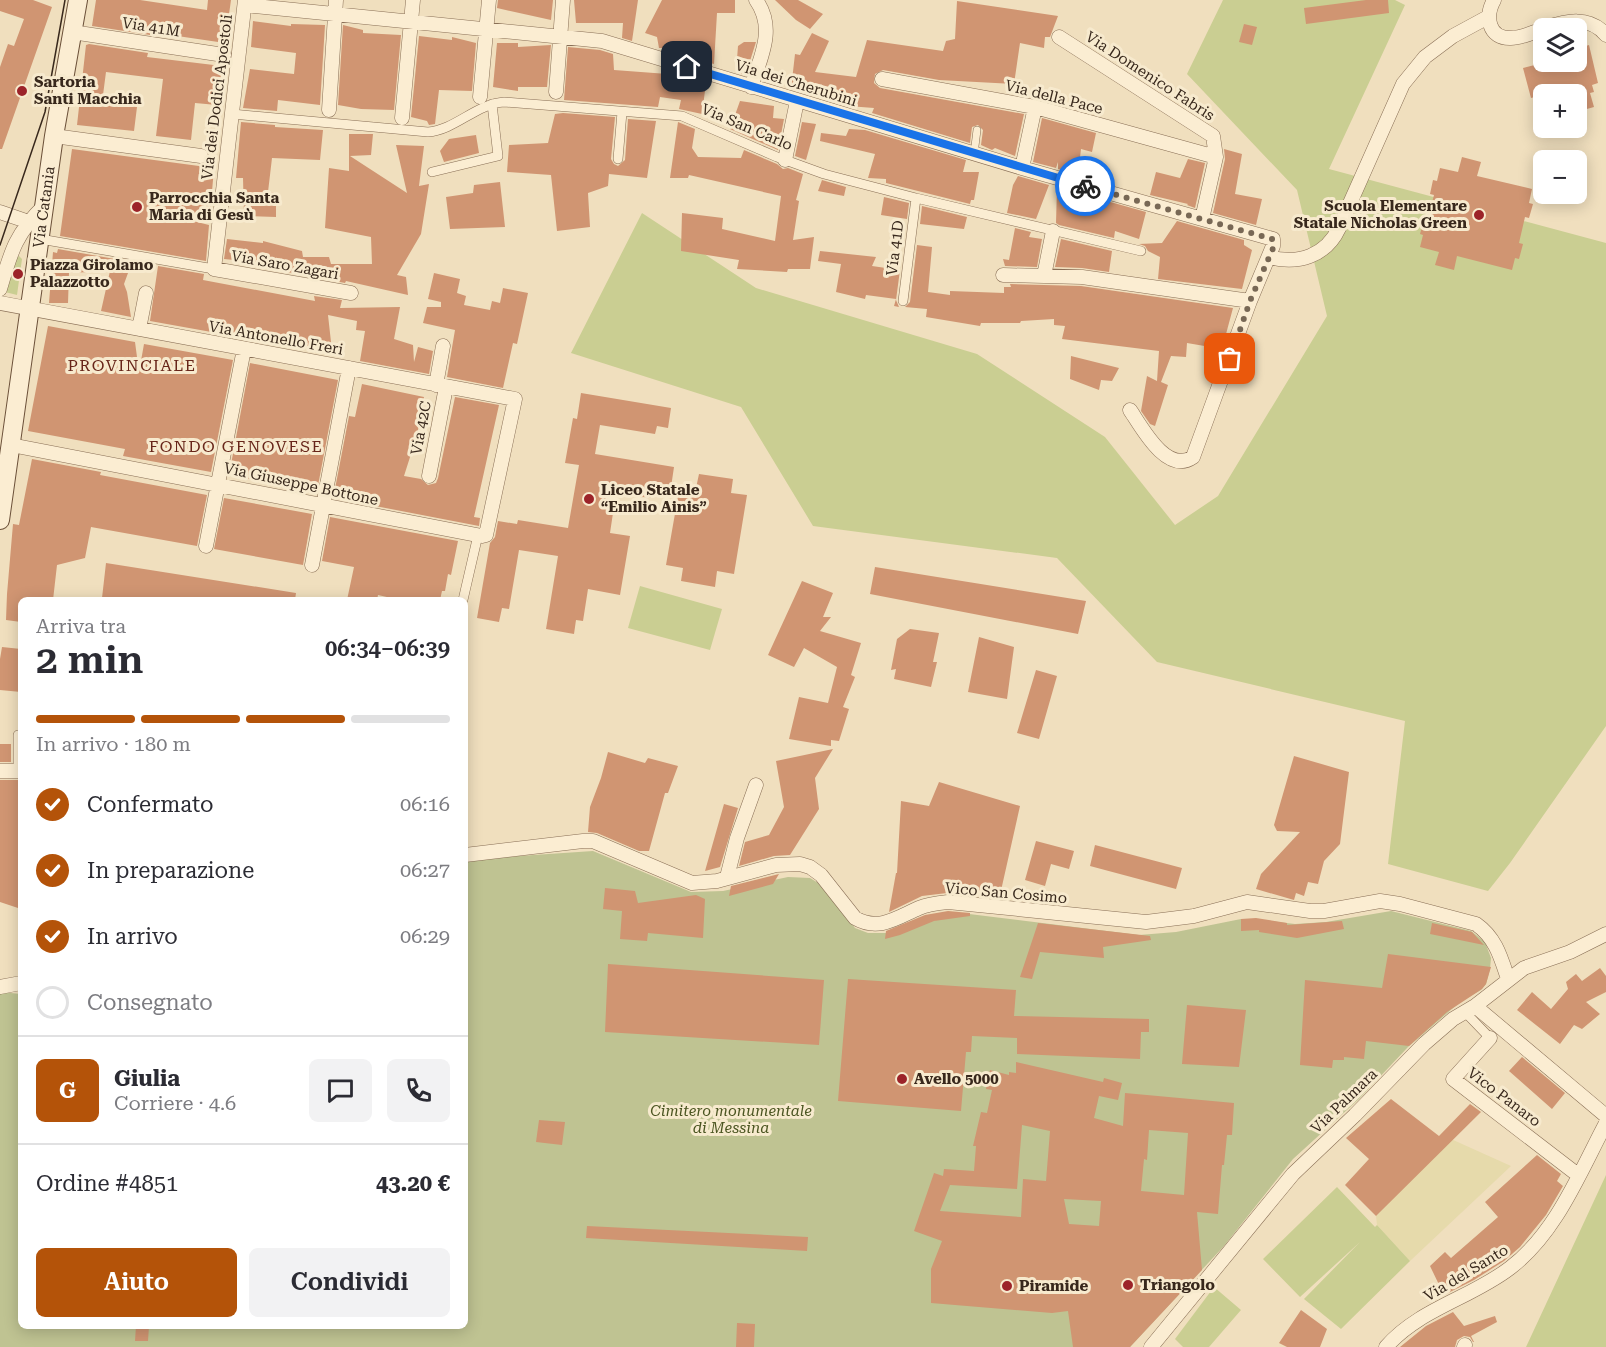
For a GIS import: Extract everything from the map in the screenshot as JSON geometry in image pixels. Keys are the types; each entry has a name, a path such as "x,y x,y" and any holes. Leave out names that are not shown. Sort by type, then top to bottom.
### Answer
{"main road":[{"name":"Via Catania","path":"0,520 31,309 37,229 45,205 54,136 78,0"}],"street":[{"path":"402,118 413,0"},
{"path":"432,172 498,156 486,101 486,29 489,0"},
{"path":"556,92 563,0"},
{"path":"751,87 764,49 767,31 764,15 756,0"},
{"path":"1494,0 1488,17 1493,31 1504,38 1533,32"},
{"name":"Via dei Cherubini","path":"245,3 336,7 411,22 602,41 974,154 1272,239 1274,246 1269,258"},
{"name":"Via dei Dodici Apostoli","path":"214,269 245,3"},
{"path":"329,110 336,7"},
{"path":"1130,410 1156,448 1177,461 1188,461 1193,457 1250,301 1269,258 1283,260 1308,258 1331,243 1340,228 1403,84 1436,47 1488,17"},
{"path":"1587,22 1606,35"},
{"name":"Via 41M","path":"72,32 224,55"},
{"name":"Via Domenico Fabris","path":"1059,37 1213,136 1216,157"},
{"name":"Via della Pace","path":"882,79 1035,107 1216,157"},
{"name":"Via San Carlo","path":"232,114 428,132 442,129 486,101 682,116 824,174 1141,251"},
{"path":"785,160 797,101"},
{"path":"1022,168 1035,107"},
{"path":"618,159 622,112"},
{"path":"54,136 201,156"},
{"path":"1202,219 1216,157"},
{"name":"Via 41D","path":"903,301 916,198"},
{"path":"0,212 37,229 214,269"},
{"path":"0,289 12,249 37,229"},
{"path":"1044,276 1053,231"},
{"name":"Via Saro Zagari","path":"214,269 351,293"},
{"path":"1004,275 1082,277 1250,301"},
{"path":"140,329 146,293"},
{"name":"Via Antonello Freri","path":"0,303 515,399 486,535 478,535"},
{"name":"Via 42C","path":"429,476 441,386 443,346"},
{"path":"206,546 244,349"},
{"path":"312,565 349,368"},
{"name":"Via Giuseppe Bottone","path":"11,445 478,535"},
{"path":"464,597 478,535"},
{"path":"0,771 18,771"},
{"path":"727,877 737,838 756,785"},
{"name":"Vico San Cosimo","path":"468,855 593,841 683,881 702,883 776,865 800,864 810,867 829,884 855,918 863,922 879,924 897,919 929,904 948,902 1146,922 1194,916 1247,902 1310,911 1324,911 1370,902 1391,902 1476,924 1490,935 1508,979"},
{"name":"Via Palmara","path":"1151,1347 1293,1174 1424,1044 1453,1019 1524,968 1570,952 1606,934"},
{"path":"0,987 18,984"},
{"path":"1470,1009 1606,1116"},
{"name":"Vico Panaro","path":"1470,1009 1490,1038 1453,1079 1578,1175"},
{"name":"Via del Santo","path":"1386,1347 1405,1329 1500,1275 1522,1258 1548,1229 1606,1124"}],"lane":[{"path":"974,154 977,130"}],"shaded area":[{"path":"1451,1139 1511,1166 1410,1261 1377,1225 1376,1216"}],"green space":[{"path":"1223,0 1395,0 1405,5 1329,169 1606,243 1606,726 1488,891 1388,864 1405,721 1157,662 1057,558 813,526 741,407 571,353 642,213 756,288 977,354 1105,437 1175,525 1218,496 1327,316 1297,190 1187,74"},
{"path":"19,256 22,259 17,295 5,292 16,258"},
{"path":"640,586 722,609 710,650 628,628"},
{"name":"Cimitero monumentale di Messina","path":"593,851 691,892 723,891 788,877 810,878 823,886 855,928 868,933 889,933 961,913 1139,935 1176,932 1241,919 1295,924 1326,922 1391,911 1471,931 1485,942 1491,958 1490,969 1486,984 1481,990 1460,1002 1408,1047 1359,1099 1293,1159 1224,1246 1130,1347 0,1347 0,992 18,994 18,1329 468,1329 468,862 476,859"},
{"path":"1606,1175 1606,1347 1526,1347"},
{"path":"1337,1187 1410,1261 1341,1329 1304,1299 1360,1242 1300,1297 1263,1259"},
{"path":"1214,1287 1241,1310 1209,1347 1183,1347 1175,1339"}],"building":[{"path":"0,0 33,0 52,7 2,149 0,149 0,67 8,44 14,46 24,19 0,11"},
{"path":"96,0 140,0 207,10 208,0 231,0 225,43 92,26"},
{"path":"498,0 553,0 551,20 497,8"},
{"path":"574,0 638,0 632,41 622,38 623,23 576,23"},
{"path":"662,0 735,0 735,13 717,13 714,64 686,57 687,48 659,48 657,37 645,33"},
{"path":"775,0 798,0 823,14 810,29 796,20"},
{"path":"1366,0 1388,0 1389,13 1306,24 1304,8"},
{"path":"957,1 1058,16 1050,37 1045,37 1044,48 1020,43 1014,84 939,80 883,70 875,74 874,83 880,88 1024,114 1015,156 981,145 983,130 978,125 972,127 970,143 872,113 874,108 848,106 847,103 791,89 795,54 800,55 812,33 829,41 815,72 856,77 867,40 943,51 946,41 955,39"},
{"path":"253,21 291,26 291,24 325,25 320,105 278,100 277,111 243,108 250,69 294,74 296,53 251,47"},
{"path":"1244,24 1257,27 1252,45 1239,42"},
{"path":"343,25 363,30 363,33 401,35 394,110 361,109 338,105"},
{"path":"419,36 452,40 452,37 476,43 472,91 439,90 435,124 429,125 427,121 411,117"},
{"path":"744,42 756,42 750,61 742,74 736,72 738,46"},
{"path":"497,43 518,43 518,47 551,45 547,87 518,87 518,91 493,87"},
{"path":"86,45 148,53 147,57 222,66 217,105 195,103 191,140 156,136 163,79 106,72 103,95 138,99 134,131 77,125"},
{"path":"1589,45 1598,83 1592,85 1594,92 1590,93 1594,107 1587,109 1587,84 1533,84 1533,97 1531,98 1523,68 1533,65 1533,72 1587,72 1587,46"},
{"path":"568,47 600,50 613,54 614,70 681,75 680,80 706,83 702,114 679,109 681,100 660,97 658,107 564,100"},
{"path":"740,101 774,106 773,118 784,119 778,150 730,129"},
{"path":"555,114 615,117 611,159 618,166 625,160 628,119 656,121 647,178 609,174 608,186 588,193 590,227 557,231 551,175 507,172 509,145 548,143"},
{"path":"1042,118 1096,133 1092,152 1081,149 1078,174 1058,169 1058,162 1056,168 1033,162"},
{"path":"241,122 323,130 320,160 272,158 268,192 276,192 276,217 244,216 243,178 236,178"},
{"path":"678,122 695,129 692,148 698,157 741,158 744,150 777,164 783,169 788,168 803,174 796,200 799,201 793,240 814,237 810,269 788,269 787,272 737,269 739,260 681,251 682,213 723,218 722,229 775,241 781,196 689,175 688,178 670,178"},
{"path":"802,122 816,124 806,160 795,156"},
{"path":"849,129 865,130 966,160 963,172 979,172 974,200 971,200 970,204 886,183 886,179 868,178 875,154 820,141 821,133 846,136"},
{"path":"349,134 373,134 371,155 350,156 407,193 396,145 424,146 419,186 429,184 421,234 397,275 406,277 408,295 346,281 345,283 261,267 262,263 224,259 227,239 263,243 263,241 302,251 303,257 329,257 331,264 372,264 371,237 325,228 329,168 349,171"},
{"path":"476,135 479,153 444,162 440,151 449,139"},
{"name":"Parrocchia Santa Maria di Gesù","path":"72,149 214,168 210,215 182,214 181,218 209,225 206,261 60,236"},
{"path":"1224,149 1242,154 1235,194 1262,199 1256,225 1213,213 1225,159"},
{"name":"Scuola Elementare Statale Nicholas Green","path":"1462,157 1481,162 1477,176 1532,189 1529,203 1533,204 1529,218 1525,217 1519,243 1523,244 1519,259 1515,258 1512,270 1457,256 1454,270 1435,265 1439,252 1420,247 1423,235 1420,234 1424,220 1427,221 1434,195 1430,194 1433,180 1437,181 1440,168 1458,172"},
{"path":"1188,159 1205,163 1195,208 1188,204 1150,195 1156,172 1180,178"},
{"path":"1018,176 1049,185 1036,219 1007,213 1013,185"},
{"path":"822,180 846,187 844,196 818,191"},
{"path":"500,182 505,227 450,229 446,197 473,193 474,185"},
{"path":"1057,187 1146,212 1139,239 1115,231 1114,238 1059,225 1056,223"},
{"path":"884,197 909,203 907,219 881,215"},
{"path":"922,206 967,217 964,229 920,224"},
{"path":"1177,221 1244,240 1244,245 1252,250 1242,289 1158,279 1160,257 1139,244 1162,243"},
{"path":"1015,228 1031,232 1029,237 1042,239 1037,267 1005,266 1003,259 1009,260"},
{"path":"1061,239 1112,251 1109,272 1055,267"},
{"path":"917,245 932,247 928,292 950,295 950,291 1004,293 1004,287 1011,287 1010,284 1081,286 1233,308 1222,349 1187,343 1186,357 1171,356 1161,382 1168,385 1155,426 1150,424 1141,411 1147,376 1157,381 1159,351 1062,339 1065,326 1054,325 1054,319 1021,321 1020,323 981,323 980,326 926,317 927,309 905,307 910,302"},
{"path":"58,249 132,262 124,284 131,317 101,311 110,271 69,273 68,303 49,303 53,252 57,253"},
{"path":"820,251 876,257 872,266 900,270 896,300 899,307 894,306 896,299 866,295 865,299 836,292 841,264 818,261"},
{"path":"158,266 204,274 203,280 315,301 314,296 342,300 340,308 400,307 394,339 413,345 414,362 418,347 433,351 429,374 360,361 365,331 356,330 357,321 328,315 332,351 290,343 289,346 150,321"},
{"path":"434,273 460,279 457,293 466,296 464,305 490,310 492,301 500,303 503,288 528,293 517,344 513,343 503,388 447,377 455,330 423,323 427,307 441,307 441,302 428,299"},
{"path":"48,326 135,342 139,372 144,344 233,360 211,472 123,456 125,449 28,431"},
{"path":"1071,356 1119,368 1112,381 1101,380 1099,390 1070,379"},
{"path":"250,363 338,380 317,491 229,475"},
{"path":"362,384 424,397 417,435 404,476 421,479 428,485 436,483 438,478 455,397 499,405 474,517 480,518 479,526 370,505 371,501 334,494 349,416 355,417"},
{"path":"581,393 671,408 668,428 657,426 655,434 600,425 595,454 674,467 670,494 652,491 651,498 616,493 610,533 630,536 620,595 588,589 583,621 576,620 574,634 546,629 558,556 519,550 509,609 502,608 499,622 477,618 490,543 495,537 498,521 517,524 518,520 568,528 579,465 565,463 573,418 577,419"},
{"path":"32,459 101,472 100,475 207,495 197,546 91,527 85,558 57,565 53,597 18,597 18,622 6,620 13,524 19,525"},
{"path":"699,474 733,479 731,493 747,495 734,574 717,571 715,587 681,581 683,568 666,565 680,485 696,488"},
{"path":"224,498 312,514 303,565 214,549"},
{"path":"330,517 458,541 451,575 448,574 445,591 442,591 441,597 378,595 378,597 348,597 354,567 322,561"},
{"path":"106,563 296,593 295,597 102,597"},
{"path":"875,567 1086,601 1078,634 870,594"},
{"path":"802,581 833,593 823,617 831,617 820,631 861,643 851,675 855,677 843,707 849,709 839,741 831,740 831,746 789,739 799,697 828,703 837,667 804,648 794,667 768,655"},
{"path":"910,629 939,633 933,662 937,662 931,687 894,679 896,669 891,670 897,639"},
{"path":"979,637 1014,647 1007,699 968,692"},
{"path":"2,647 18,649 18,692 0,690"},
{"path":"1036,670 1057,676 1039,739 1017,733"},
{"path":"0,744 11,744 11,762 0,762"},
{"path":"833,749 815,778 819,809 790,855 774,856 739,866 745,842 769,835 784,807 776,761"},
{"path":"608,752 645,763 648,758 678,766 668,793 665,793 649,851 639,851 597,833 588,832 590,807"},
{"path":"1294,756 1349,772 1340,844 1324,861 1318,884 1308,882 1304,896 1296,893 1294,900 1256,889 1261,874 1300,832 1277,831 1274,825"},
{"path":"0,780 18,780 18,908 0,902"},
{"path":"939,782 1020,806 1000,895 947,893 922,896 889,912 897,873 901,801 929,806"},
{"path":"724,804 738,808 720,867 705,871"},
{"path":"1036,841 1074,851 1069,869 1051,864 1045,886 1025,880"},
{"path":"1095,845 1182,868 1176,889 1090,866"},
{"path":"779,874 773,884 729,896 731,886"},
{"path":"605,888 635,891 638,903 696,895 705,899 703,938 648,933 647,941 620,939 622,911 603,909"},
{"path":"948,911 970,913 970,916 934,921 885,939 886,931 925,915"},
{"path":"1256,918 1287,923 1287,925 1342,921 1344,929 1297,938 1259,932 1259,930 1241,931 1241,919"},
{"path":"1038,923 1150,936 1151,940 1103,947 1104,958 1040,952 1032,979 1020,977"},
{"path":"1432,923 1472,932 1484,945 1430,934"},
{"path":"1388,954 1491,967 1486,984 1482,989 1447,1012 1409,1046 1366,1041 1364,1059 1344,1057 1344,1060 1333,1060 1332,1068 1300,1065 1305,980 1382,988"},
{"path":"608,964 824,980 819,1045 605,1032"},
{"path":"1600,968 1606,976 1606,992 1586,1002 1600,1014 1582,1029 1574,1025 1560,1044 1517,1010 1532,992 1551,1009 1568,989 1566,982 1576,974 1582,981"},
{"path":"848,979 1016,990 1014,1016 1149,1019 1149,1032 1141,1032 1140,1059 1017,1054 1017,1038 972,1036 971,1052 966,1052 961,1111 838,1101"},
{"path":"1187,1005 1246,1010 1239,1067 1182,1064"},
{"path":"1522,1057 1565,1093 1552,1109 1509,1071"},
{"path":"1016,1062 1103,1082 1104,1078 1122,1083 1118,1100 1099,1096 1094,1118 1123,1126 1125,1093 1234,1103 1232,1135 1227,1135 1224,1165 1222,1165 1218,1214 1197,1212 1202,1270 1130,1347 1073,1347 1068,1311 1052,1313 931,1303 931,1269 942,1241 914,1231 934,1173 943,1176 944,1169 974,1171 976,1146 973,1146 981,1112 987,1113 992,1090 986,1089 990,1070 1009,1075 1009,1072 1016,1073","holes":["1022,1125 1050,1131 1046,1181 1023,1179 1021,1217 940,1211 950,1185 1017,1189","1149,1130 1188,1133 1184,1195 1141,1191 1144,1159 1147,1160","1064,1199 1101,1201 1099,1226 1069,1224"]},
{"path":"1391,1099 1439,1136 1470,1104 1481,1112 1376,1216 1345,1185 1369,1159 1346,1138"},
{"path":"539,1120 565,1122 562,1145 536,1142"},
{"path":"1537,1155 1561,1174 1557,1181 1563,1186 1546,1215 1520,1247 1504,1261 1444,1295 1430,1266 1445,1252 1451,1258 1498,1217 1485,1202"},
{"path":"587,1226 808,1237 807,1251 586,1238"},
{"path":"1301,1310 1327,1329 1320,1347 1287,1347 1279,1343"},
{"path":"1453,1312 1464,1326 1495,1316 1497,1322 1471,1336 1474,1342 1470,1337 1464,1336 1457,1340 1455,1347 1400,1347 1426,1326"},
{"path":"737,1323 755,1324 754,1347 736,1347"},
{"path":"136,1329 149,1329 148,1341 135,1341"}],"tram line":[{"path":"0,245 45,112 65,0"}],"way so far":[{"path":"1085,186 1272,239 1274,246 1250,301 1230,359"}],"place":[{"name":"Sartoria Santi Macchia","path":"22,91"},
{"name":"Parrocchia Santa Maria di Gesù","path":"137,207"},
{"name":"Scuola Elementare Statale Nicholas Green","path":"1479,215"},
{"name":"Piazza Girolamo Palazzotto","path":"18,274"},
{"name":"Liceo Statale “Emilio Ainis”","path":"589,499"},
{"name":"Avello 5000","path":"902,1079"},
{"name":"Triangolo","path":"1128,1285"},
{"name":"Piramide","path":"1007,1286"}],"district":[{"name":"PROVINCIALE","path":"132,365"},
{"name":"FONDO GENOVESE","path":"236,446"}],"route":[{"path":"687,67 1085,186"}]}
